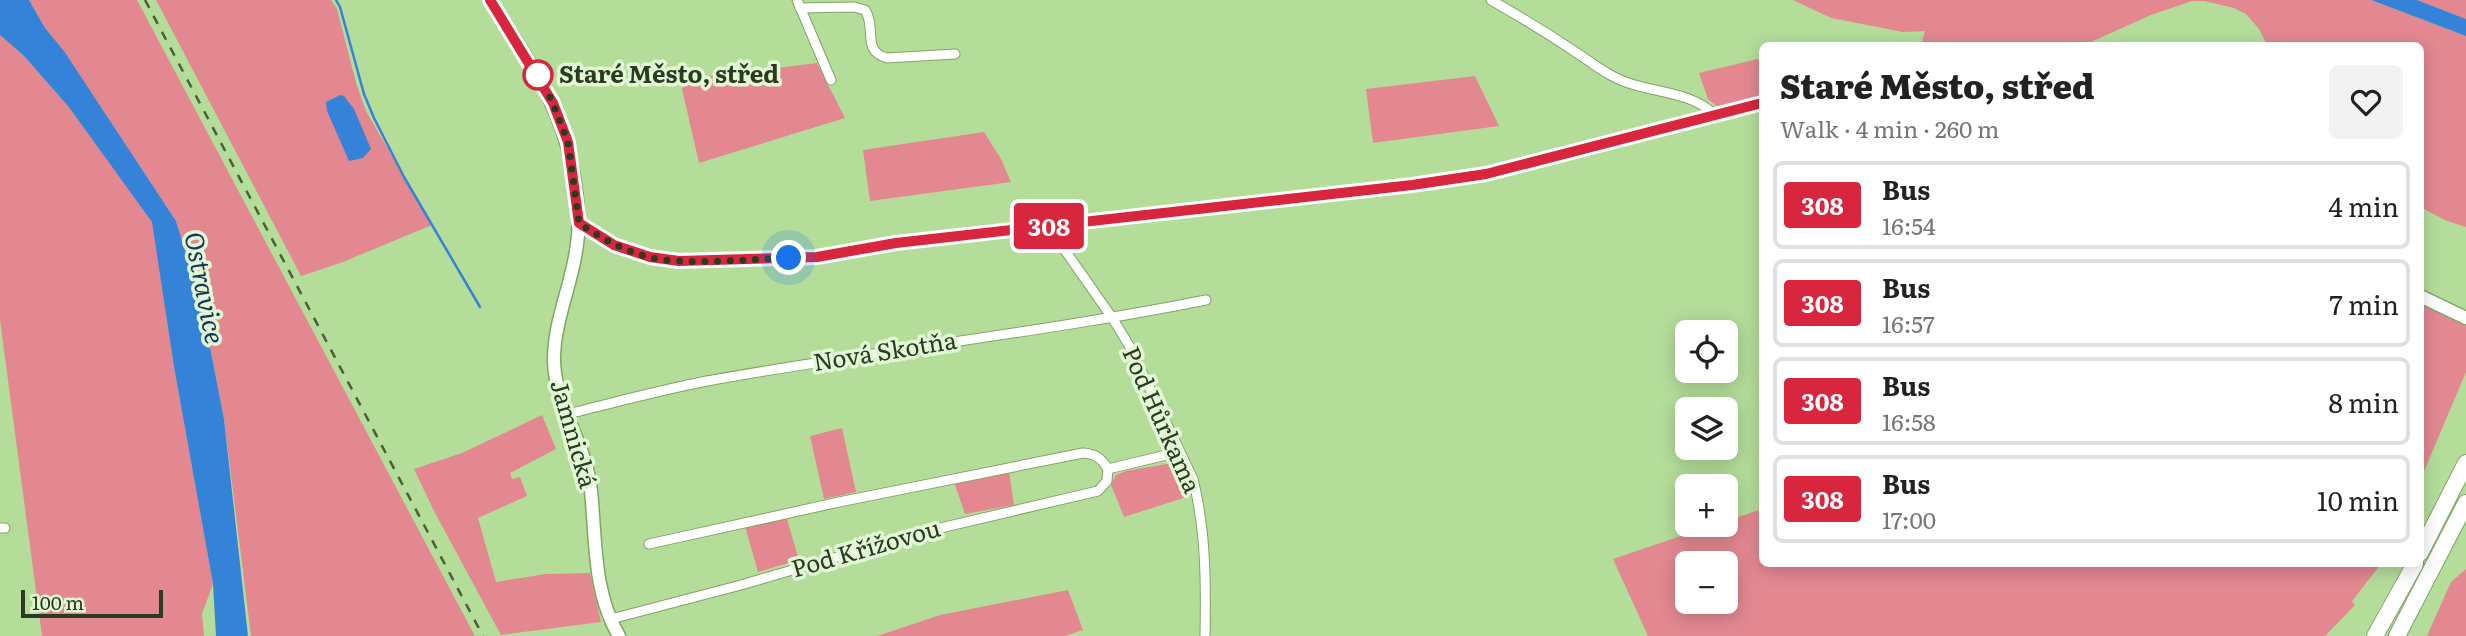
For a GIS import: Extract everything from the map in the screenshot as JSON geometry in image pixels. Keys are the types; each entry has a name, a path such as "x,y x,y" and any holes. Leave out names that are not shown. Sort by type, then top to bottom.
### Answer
{"highway":[{"path":"2424,545 2466,463"},
{"path":"2397,636 2466,503"},
{"path":"2375,636 2413,567"}],"street":[{"name":"Jamnická","path":"490,0 553,103 568,142 579,223 574,267 554,358 556,376 567,414 589,477 598,573 611,619 619,636"},
{"path":"1490,0 1604,73 1633,85 1705,105 1715,115"},
{"path":"831,80 798,4 854,6 865,10 870,17 872,49 877,55 887,58 955,54"},
{"path":"579,223 614,245 650,257 679,261 817,257 896,243 1412,185 1486,174 1759,104"},
{"name":"Pod Hůrkama","path":"1048,226 1130,347 1193,479 1198,499 1206,585 1205,636"},
{"path":"2424,298 2466,318"},
{"name":"Nová Skotňa","path":"567,414 705,382 969,339 1113,319 1206,300"},
{"path":"1108,469 1179,452"},
{"name":"Pod Křížovou","path":"611,619 919,533 1098,491 1107,481 1108,469 1095,454 1083,453 839,502 649,544"}],"shaded area":[{"path":"29,0 137,0 475,636 251,636 224,419 202,306 176,221 63,50 45,28"},
{"path":"156,0 331,0 337,9 366,111 432,225 343,262 301,276"},
{"path":"1793,0 2371,0 2466,36 2466,227 2424,209 2424,42 2266,42 2246,14 2234,8 2204,1 2192,1 2151,15 2091,42 1922,42 1925,31 1903,32 1831,18"},
{"path":"2417,0 2466,0 2466,19"},
{"path":"0,35 24,56 68,106 153,222 174,367 213,584 202,614 204,636 42,636 0,320"},
{"path":"1759,59 1759,100 1720,109 1708,99 1699,73"},
{"path":"817,63 845,118 699,163 682,89 689,79"},
{"path":"1475,76 1499,126 1373,143 1366,89"},
{"path":"984,132 1001,159 1011,182 870,201 863,150"},
{"path":"2424,306 2466,326 2466,372 2424,471"},
{"path":"542,415 556,449 510,473 512,479 520,477 527,496 478,518 496,582 546,574 590,573 601,622 501,635 414,469 462,453"},
{"path":"842,428 856,492 824,499 810,436"},
{"path":"1172,463 1181,467 1193,495 1124,517 1111,485 1116,475"},
{"path":"1009,471 1014,505 965,514 954,482"},
{"path":"1759,510 1759,567 2379,567 2352,601 2355,605 2325,636 1648,636 1613,559 1678,537 1738,537 1738,517"},
{"path":"786,516 799,560 758,572 745,526"},
{"path":"2466,569 2466,636 2427,636 2451,582"},
{"path":"1068,590 1083,630 1065,636 877,636 940,615"}],"water":[{"path":"0,0 29,0 45,28 64,51 176,221 202,306 224,419 248,636 216,636 213,584 174,367 152,222 68,106 24,56 0,35"},
{"path":"2371,0 2417,0 2466,19 2466,36"},
{"path":"340,95 344,96 354,109 371,149 363,158 349,161 327,111 326,102"}],"waterway":[{"path":"336,0 364,94 374,118 404,177 480,307"}],"railway":[{"path":"145,0 483,636"}],"bus line":[{"name":"308","path":"490,0 553,103 568,142 579,223 614,245 650,257 679,261 817,257 896,243 1412,185 1486,174 1759,104"}],"place":[{"name":"Staré Město, střed","path":"538,75"}],"route":[{"path":"538,75 553,103 568,142 579,223 614,245 650,257 679,261 789,258"}],"water label":[{"name":"Ostravice","path":"204,288"}]}
